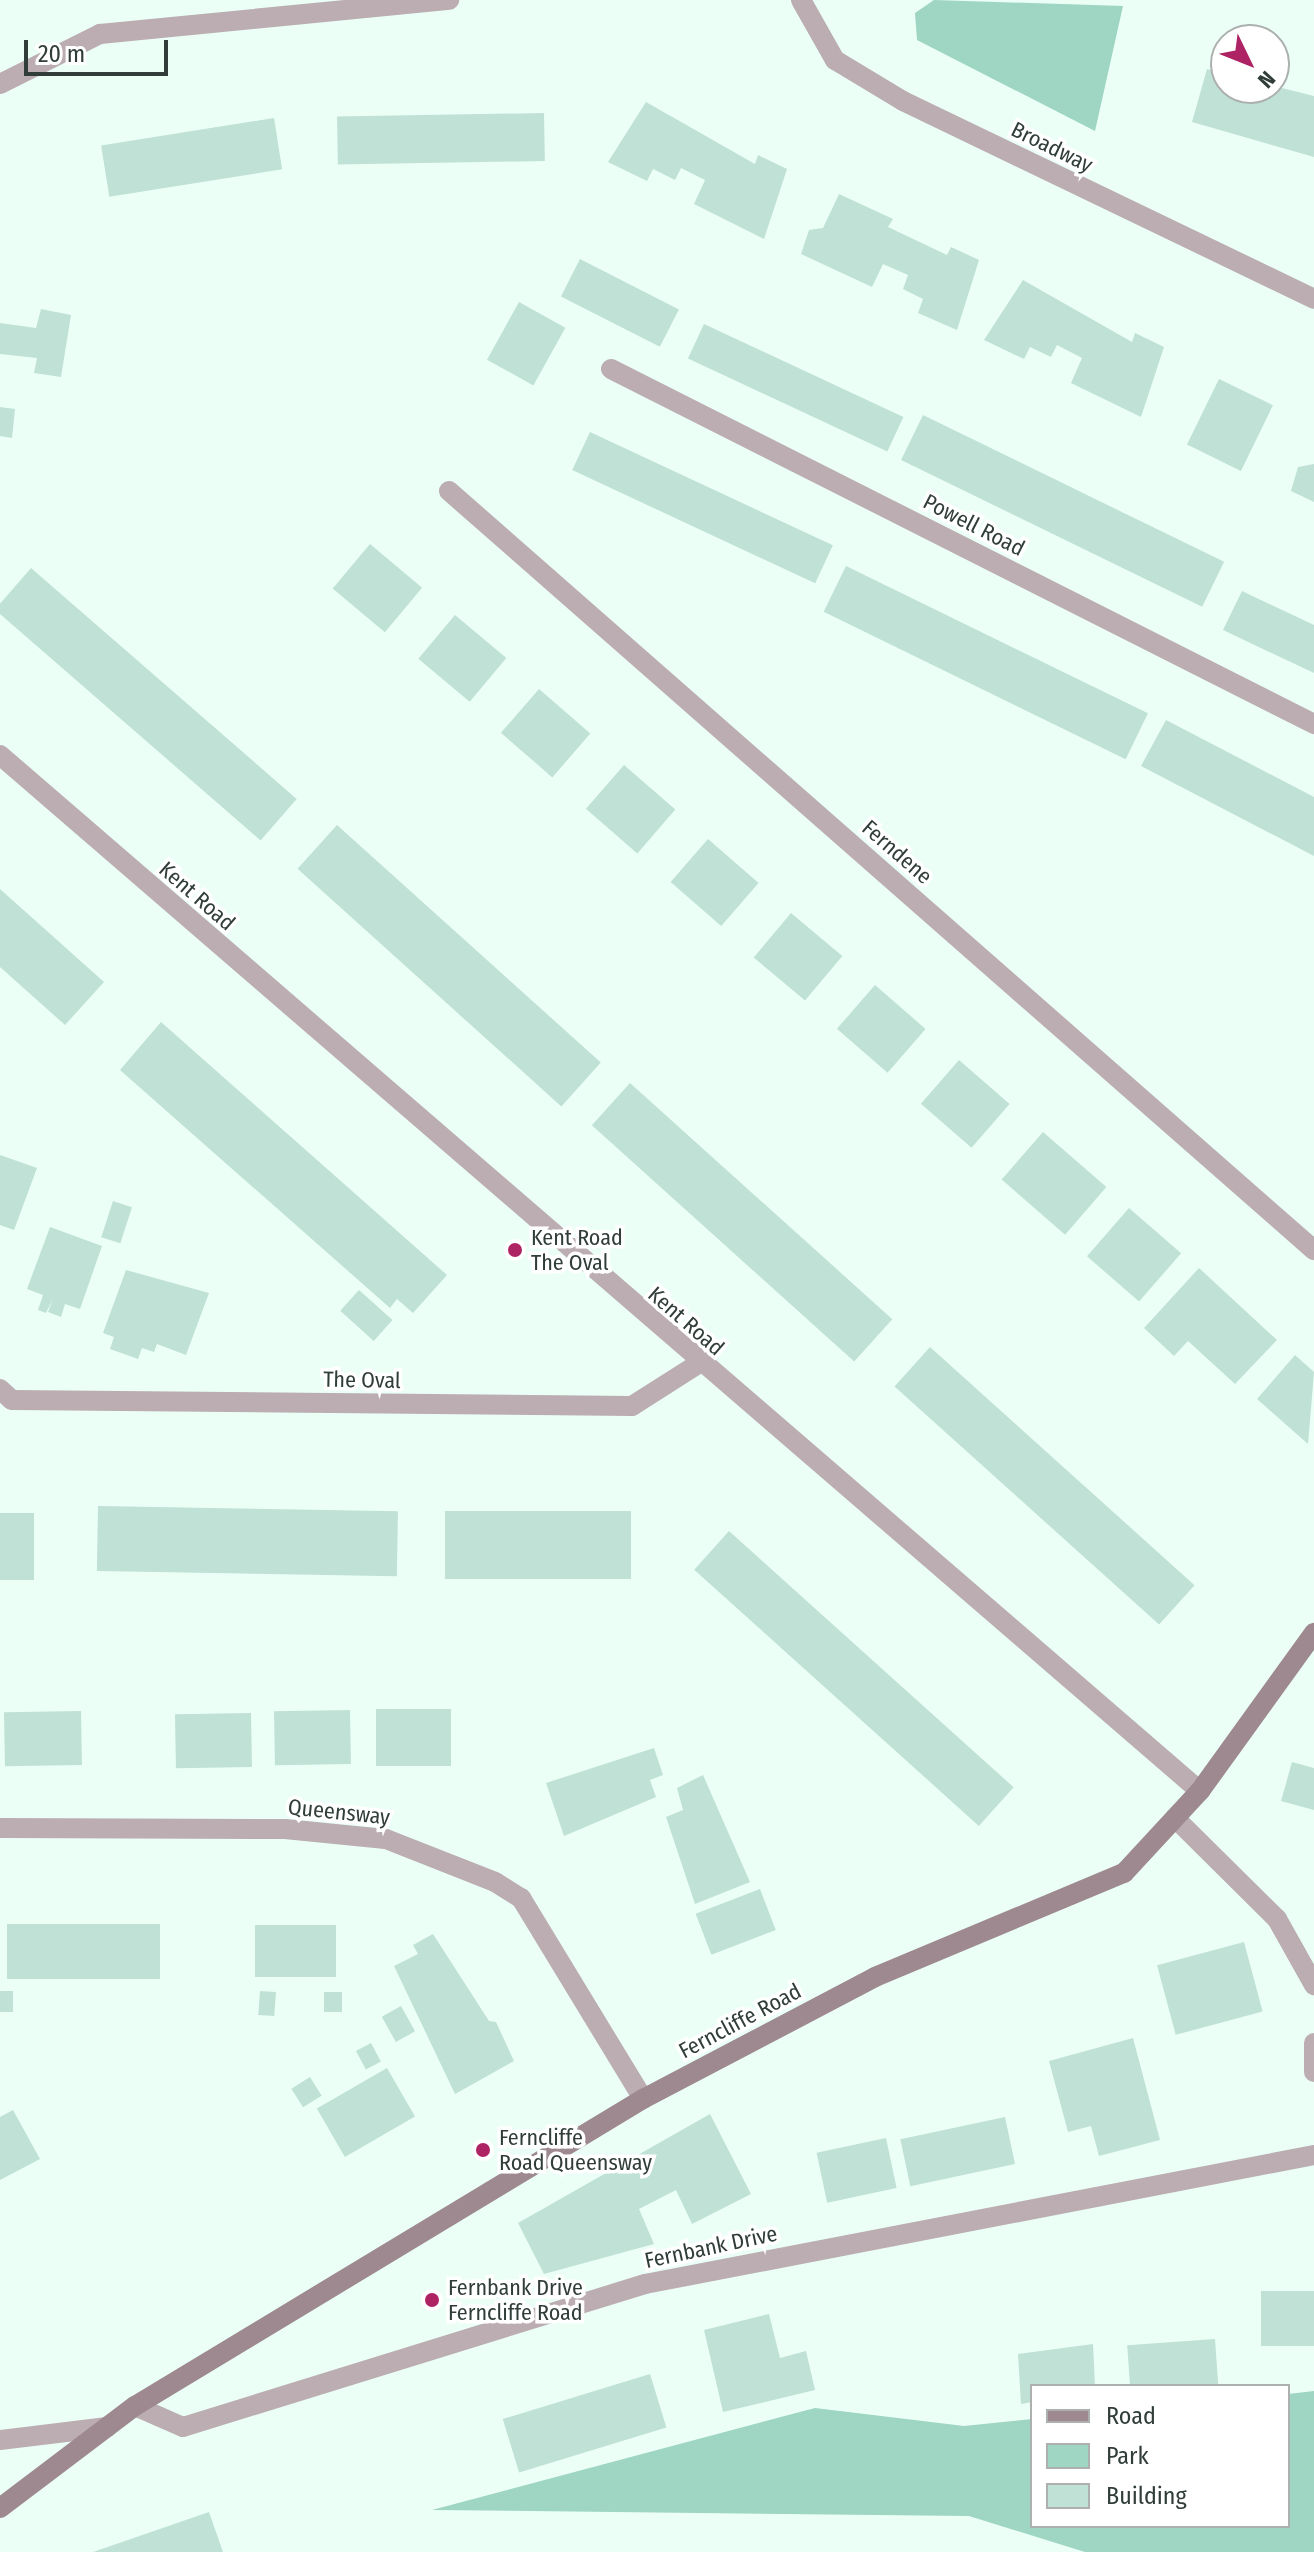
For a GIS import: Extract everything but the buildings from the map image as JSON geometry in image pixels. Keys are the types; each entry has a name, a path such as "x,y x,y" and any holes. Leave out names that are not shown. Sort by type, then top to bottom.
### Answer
{"street":[{"path":"0,84 100,34 449,0"},
{"name":"Broadway","path":"801,0 835,60 903,101 1314,299"},
{"name":"Powell Road","path":"611,369 1314,724"},
{"name":"Ferndene","path":"449,491 1314,1250"},
{"name":"Kent Road","path":"0,755 698,1364 1200,1791"},
{"name":"The Oval","path":"4,1397 632,1406 698,1364"},
{"name":"Ferncliffe Road","path":"0,2508 135,2406 643,2099 875,1977 1124,1873 1200,1791 1314,1633"},
{"path":"1175,1818 1277,1919 1314,1985"},
{"name":"Queensway","path":"0,1828 285,1829 386,1839 495,1882 521,1898 643,2099"},
{"path":"1314,2043 1314,2072"},
{"name":"Fernbank Drive","path":"135,2406 183,2427 645,2284 1314,2155"},
{"path":"0,2440 107,2427"}],"green space":[{"path":"934,0 1123,6 1095,131 917,40 915,13"},
{"path":"1314,2391 1314,2552 1085,2552 969,2516 432,2510 815,2408 964,2426 1030,2419 1030,2528 1290,2528 1290,2394"}],"place":[{"name":"Kent Road The Oval","path":"515,1250"},
{"name":"Ferncliffe Road Queensway","path":"483,2150"},
{"name":"Fernbank Drive Ferncliffe Road","path":"432,2300"}]}
